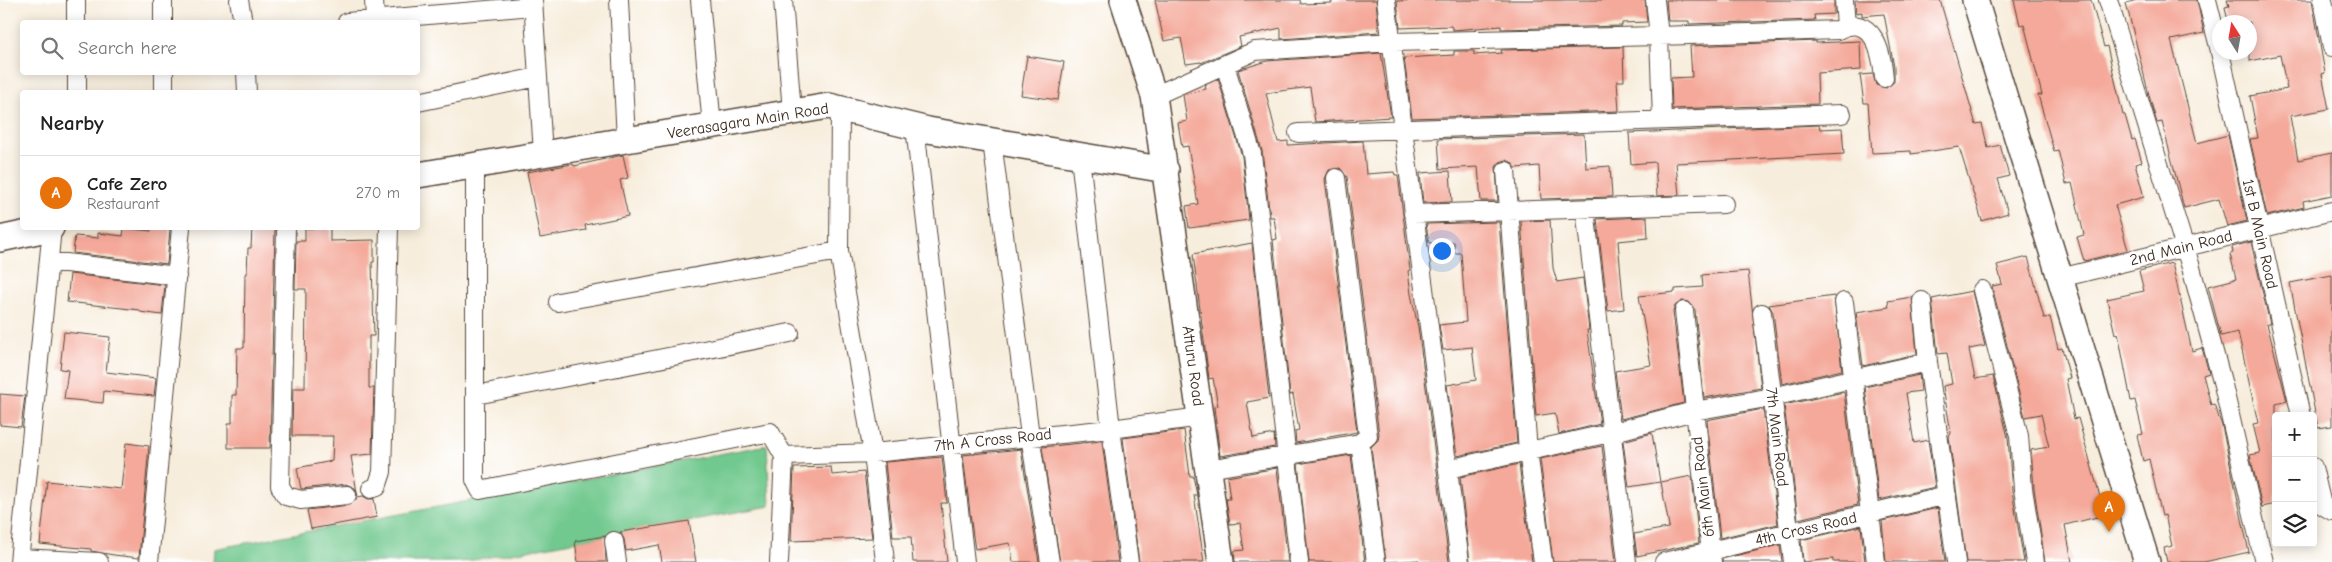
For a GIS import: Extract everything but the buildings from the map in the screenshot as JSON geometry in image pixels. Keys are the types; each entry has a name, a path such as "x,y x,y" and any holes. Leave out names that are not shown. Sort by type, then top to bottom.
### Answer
{"street":[{"path":"76,0 76,20"},
{"path":"163,0 164,20"},
{"path":"239,0 243,20"},
{"path":"374,0 375,19"},
{"path":"619,0 626,140"},
{"path":"700,0 712,126"},
{"path":"783,0 792,112"},
{"name":"Atturu Road","path":"1124,0 1154,96 1221,562"},
{"path":"1386,0 1460,562"},
{"path":"1655,0 1659,36 1662,120"},
{"path":"1844,0 1846,26"},
{"path":"1975,0 2147,562"},
{"path":"2108,0 2185,246 2223,385 2264,562"},
{"name":"1st B Main Road","path":"2208,0 2212,17"},
{"path":"2322,0 2332,48"},
{"path":"366,20 460,6 533,3 543,154"},
{"path":"1154,96 1255,51 1392,42 1838,30 1846,26 1868,30 1873,36 1883,57 1884,78"},
{"name":"1st B Main Road","path":"2222,60 2258,230 2300,412"},
{"path":"1225,65 1252,154 1299,562"},
{"path":"77,75 77,90"},
{"path":"164,75 164,90"},
{"path":"246,75 247,90"},
{"path":"420,102 538,77"},
{"name":"Veerasagara Main Road","path":"420,175 829,106 992,141 1166,170"},
{"path":"840,108 839,251 874,453 885,562"},
{"path":"1298,133 1842,114"},
{"path":"915,126 966,562"},
{"path":"992,141 1030,436 1050,562"},
{"path":"1080,157 1110,430 1129,562"},
{"path":"475,165 475,480 480,490 770,432 784,456 778,562"},
{"path":"1506,171 1528,451 1543,562"},
{"path":"1208,469 1360,443 1368,436 1336,178"},
{"path":"1413,214 1724,204"},
{"path":"1585,208 1610,433 1627,562"},
{"name":"2nd Main Road","path":"2060,278 2332,211"},
{"path":"0,239 43,230"},
{"path":"52,230 20,560 99,562"},
{"path":"149,562 181,230"},
{"path":"286,230 280,486 286,496 301,500 347,495"},
{"path":"371,489 377,487 382,472 389,230"},
{"path":"558,302 839,251"},
{"path":"49,260 177,276"},
{"path":"1982,290 2019,436 2023,489 2035,562"},
{"path":"1922,301 1928,362 1956,562"},
{"path":"1844,302 1876,562"},
{"name":"6th Main Road","path":"1684,311 1712,556"},
{"name":"7th Main Road","path":"1762,313 1793,562"},
{"path":"476,396 790,333"},
{"path":"1448,469 1610,433 1694,411 1772,397 1928,362"},
{"name":"7th A Cross Road","path":"784,456 874,453 1030,436 1110,430 1201,417"},
{"path":"1360,443 1376,562"},
{"path":"2317,479 2327,508"},
{"name":"4th Cross Road","path":"1664,562 1712,556 1790,532 1947,495"},
{"path":"614,541 617,562"}],"green space":[{"path":"767,445 770,506 462,562 213,562 214,549"}],"place":[{"name":"Cafe Zero","path":"2109,532"}]}
